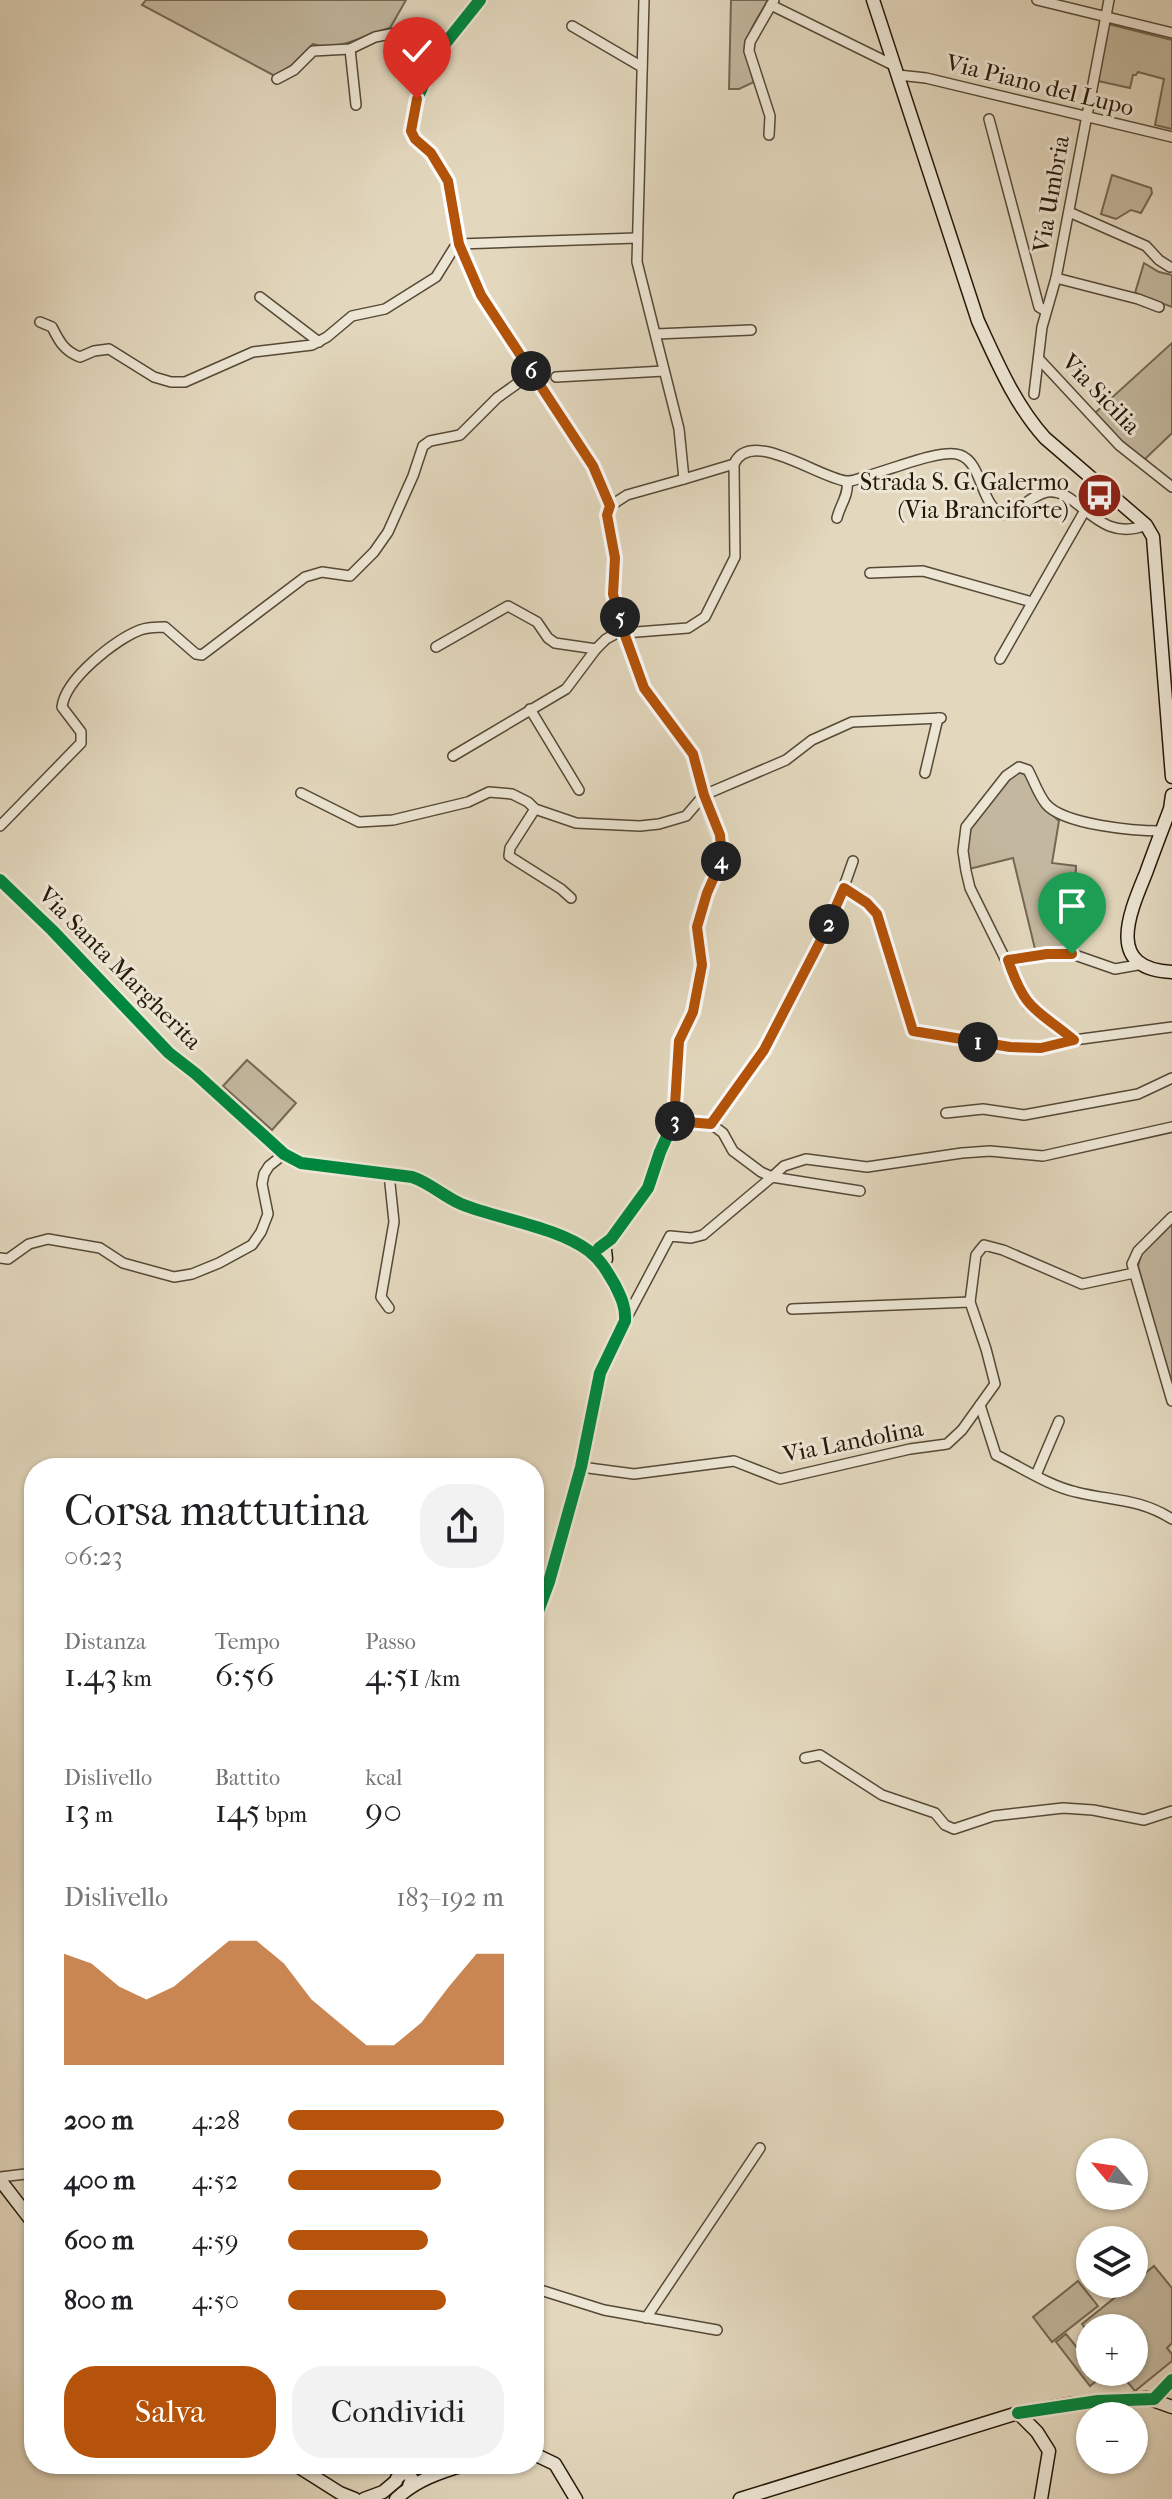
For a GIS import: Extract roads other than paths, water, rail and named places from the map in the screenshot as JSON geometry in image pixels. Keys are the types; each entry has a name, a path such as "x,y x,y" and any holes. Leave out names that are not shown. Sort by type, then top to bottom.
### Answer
{"street":[{"path":"480,0 436,55 417,99 411,131 415,139 431,153 448,181 459,244 481,295 593,466 610,506"},
{"path":"644,0 637,262 679,429 684,479"},
{"path":"873,0 978,321 1025,413 1045,438 1146,525 1153,537 1172,777"},
{"path":"1037,0 1172,33"},
{"name":"Via Umbria","path":"1034,394 1046,311 1056,278 1109,0"},
{"path":"769,135 770,116 749,51 750,42 773,2"},
{"name":"Via Piano del Lupo","path":"773,2 896,71 1172,137"},
{"path":"572,26 642,67"},
{"path":"277,79 294,70 313,51 350,49 375,37 406,31 419,34 436,55"},
{"path":"350,49 356,105"},
{"path":"989,119 1039,307 1046,311"},
{"path":"1069,212 1146,246 1170,267"},
{"path":"40,322 52,327 69,353 80,357 109,349 145,373 171,382 195,378 253,352 319,342 352,316 385,309 436,277 459,244 637,238"},
{"path":"1056,278 1159,307"},
{"path":"260,297 319,342"},
{"path":"656,334 751,330"},
{"name":"Via Sicilia","path":"1039,359 1119,445 1172,487"},
{"path":"556,377 664,371"},
{"path":"0,826 81,743 81,732 62,703 71,688 102,654 122,638 143,629 165,627 196,654 202,655 305,577 322,572 350,576 374,552 388,532 423,446 430,441 460,435 497,398 532,373"},
{"path":"453,756 566,689 606,639 624,632 688,628 705,617 735,557 734,464 745,451 754,449 801,463 847,482 938,456 959,454 968,461 993,508 1002,514 1008,515 1045,492 1060,494 1109,526 1131,529 1146,525"},
{"path":"625,1321 623,1301 602,1259 648,1188 674,1121 679,1041 693,1012 702,965 697,927 722,859 720,835 704,795 693,754 644,688 624,632 613,594 615,558 607,515 610,506 627,495 734,464"},
{"path":"837,518 848,492 847,482"},
{"path":"1000,659 1084,512"},
{"path":"870,573 923,571 1032,602"},
{"path":"436,647 508,606 537,622 555,643 596,649"},
{"path":"530,709 579,790"},
{"path":"301,793 359,822 372,823 468,802 489,792 520,797 535,809 576,823 659,824 686,816 704,795 786,760 812,740 852,722 940,718 925,773"},
{"path":"1074,1040 1028,1005 1017,986 1008,960 970,888 963,851 966,827 1006,776 1019,767 1025,768 1046,804 1057,813 1167,831"},
{"path":"1143,964 1130,949 1126,929 1167,831 1172,795"},
{"path":"535,809 510,848 509,856 571,898"},
{"path":"711,1124 764,1050 823,936 853,861"},
{"name":"Via Santa Margherita","path":"0,880 169,1053 230,1103 284,1154 301,1163 424,1181 460,1203 539,1228 602,1259"},
{"path":"844,888 867,903 877,914 913,1031 1010,1047 1041,1048 1074,1040 1172,1027"},
{"path":"1008,960 1072,954 1115,969 1143,964 1172,972"},
{"path":"946,1113 983,1109 1024,1115 1138,1094 1172,1078"},
{"path":"674,1121 711,1124 723,1133 733,1151 772,1177 860,1191"},
{"path":"544,1595 581,1467 600,1373 670,1236 697,1238 703,1235 784,1166 806,1159 867,1167 990,1151 1043,1156 1172,1127"},
{"path":"0,1258 8,1259 29,1244 48,1239 100,1248 123,1263 174,1277 192,1274 252,1245 268,1214 262,1184 264,1174 284,1154"},
{"path":"389,1174 394,1222 381,1297 389,1308"},
{"path":"1172,1217 1138,1251 1132,1264 1172,1401"},
{"name":"Via Landolina","path":"581,1467 634,1474 734,1461 780,1479 910,1449 947,1444 962,1430 995,1384 970,1302 976,1255 984,1245 1082,1284 1134,1273"},
{"path":"623,1301 637,1302"},
{"path":"792,1309 970,1302"},
{"path":"980,1405 996,1455 1074,1492 1135,1501 1172,1519"},
{"path":"1036,1475 1059,1421"},
{"path":"805,1758 820,1755 882,1795 935,1813 945,1825 954,1829 993,1816 1063,1808 1093,1810 1144,1820 1172,1811"},
{"path":"646,2318 760,2148"},
{"path":"0,2178 24,2176"},
{"path":"0,2178 24,2210"},
{"path":"544,2291 604,2310 717,2330"},
{"path":"740,2499 1018,2413 1087,2402 1166,2400 1172,2380"},
{"path":"1018,2413 1037,2432 1049,2451 1041,2499"},
{"path":"544,2459 555,2464 576,2499"},
{"path":"310,2474 355,2499"},
{"path":"364,2499 383,2492 403,2477 424,2474"},
{"path":"393,2499 403,2477"}],"place":[{"name":"Strada S. G. Galermo (Via Branciforte)","path":"1100,496"}]}
